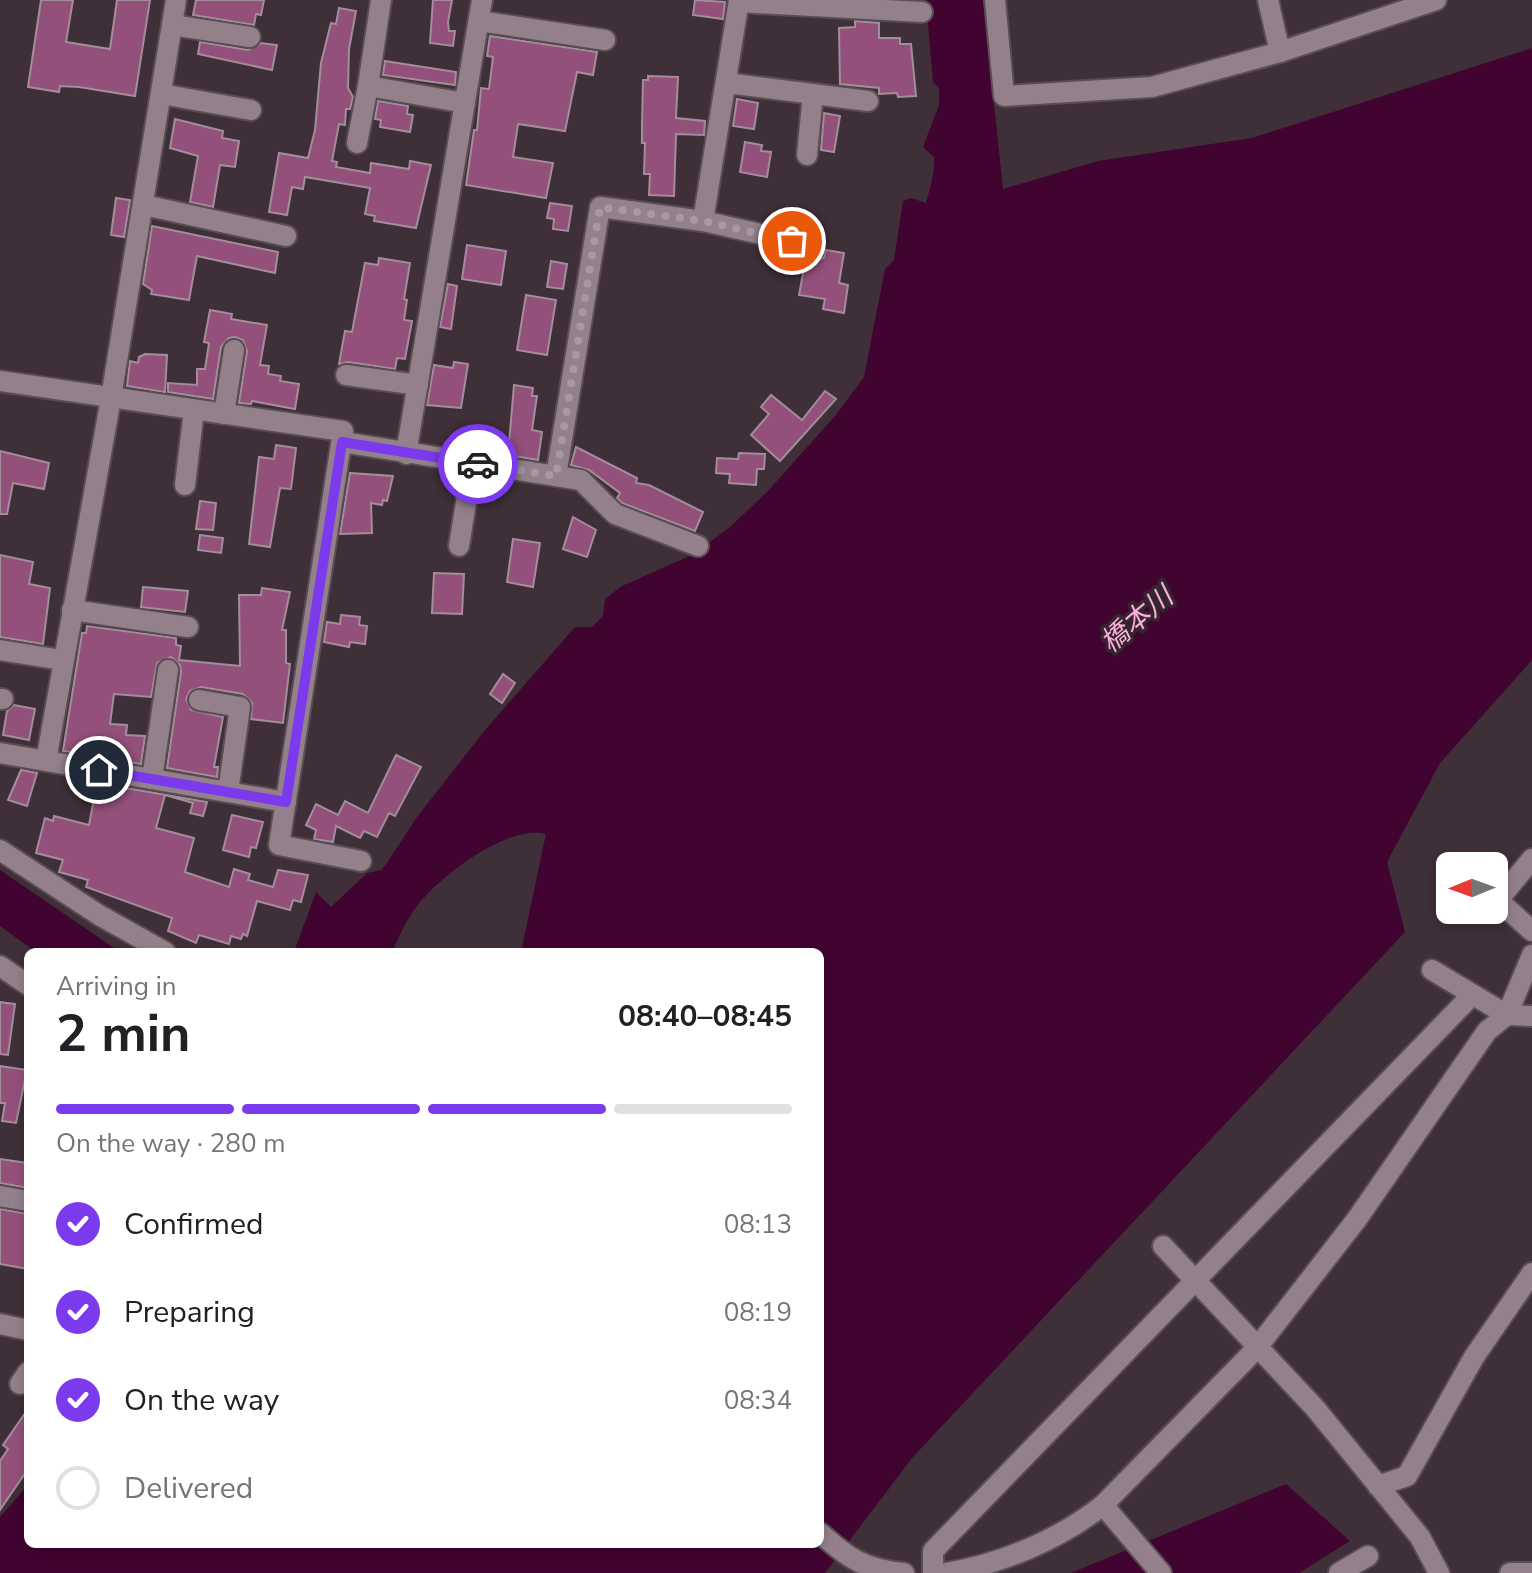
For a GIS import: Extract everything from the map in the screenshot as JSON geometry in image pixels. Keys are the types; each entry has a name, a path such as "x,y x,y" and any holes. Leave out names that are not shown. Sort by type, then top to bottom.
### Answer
{"street":[{"path":"46,761 144,205 176,0"},
{"path":"357,143 381,0"},
{"path":"406,454 482,0"},
{"path":"995,0 1004,96 1152,87 1280,52 1436,0"},
{"path":"1268,0 1280,52"},
{"path":"703,221 739,1 922,12"},
{"path":"479,21 605,40"},
{"path":"172,25 250,37"},
{"path":"727,83 868,101"},
{"path":"368,86 465,103"},
{"path":"161,94 251,110"},
{"path":"807,155 813,94"},
{"path":"144,205 286,236"},
{"path":"556,476 600,207 703,221 792,241 797,257"},
{"path":"224,414 234,350"},
{"path":"346,375 418,385"},
{"path":"0,381 343,431 279,845 361,861"},
{"path":"185,485 194,410"},
{"path":"342,442 581,480 615,514 698,546"},
{"path":"459,546 468,490 467,463"},
{"path":"72,610 188,627"},
{"path":"0,650 62,660"},
{"path":"152,779 168,670"},
{"path":"199,700 240,707 228,792"},
{"path":"0,753 286,802"},
{"path":"0,850 99,915 158,948"},
{"path":"1532,859 1503,894 1501,903 1532,931"},
{"path":"946,1573 989,1564 1079,1524 1103,1505 1256,1349 1357,1219 1487,1031 1507,1015 1532,955"},
{"path":"0,966 24,982"},
{"path":"1432,970 1507,1015 1532,1016"},
{"path":"933,1573 933,1551 1472,995"},
{"path":"0,1196 24,1200"},
{"path":"1163,1246 1256,1349 1315,1408 1420,1537 1439,1573"},
{"path":"1378,1486 1407,1476 1474,1357 1532,1273"},
{"path":"0,1324 24,1329"},
{"path":"1103,1505 1161,1573"},
{"path":"824,1537 850,1560 886,1572 904,1573"},
{"path":"1339,1573 1368,1556"},
{"path":"1510,1573 1531,1573"}],"water":[{"name":"橋本川","path":"926,0 983,0 1003,189 1098,161 1252,138 1532,48 1532,660 1440,763 1387,862 1405,932 912,1458 825,1573 0,1573 0,1517 24,1490 24,1548 824,1548 824,948 522,948 546,834 530,833 492,846 453,871 412,913 394,948 295,948 316,892 331,907 367,873 382,870 417,817 486,729 575,627 592,627 603,616 605,599 622,586 694,554 730,527 767,492 835,416 864,377 885,269 894,260 903,201 911,198 926,203 933,174 934,157 923,147 939,105 939,88 933,82"},
{"path":"0,870 114,948 30,948 0,926"},
{"path":"1286,1484 1350,1541 1299,1573 1071,1573"}],"building":[{"path":"41,0 73,0 66,42 110,49 117,0 150,0 135,96 79,87 60,86 59,92 28,87"},
{"path":"196,0 264,0 261,15 256,14 254,25 193,15"},
{"path":"433,0 452,0 448,22 449,31 455,31 453,46 430,43"},
{"path":"695,0 725,2 723,19 693,15"},
{"path":"339,8 356,11 349,49 348,88 353,97 350,109 346,109 345,125 339,124 332,161 337,162 336,167 370,173 371,163 409,169 410,161 431,165 416,228 374,221 375,216 365,214 370,188 305,177 303,189 292,187 287,215 269,212 279,153 308,158 315,130 321,63 331,23 336,24"},
{"path":"855,21 879,23 879,38 900,38 900,44 911,44 916,96 879,94 879,88 840,84 839,28 855,27"},
{"path":"490,36 597,52 593,75 577,72 565,131 518,124 513,157 553,163 546,198 466,185 474,130 477,130 481,88 489,89 493,57 487,56"},
{"path":"200,42 248,50 261,43 277,45 272,70 198,54"},
{"path":"385,61 456,72 455,85 383,75"},
{"path":"648,76 678,77 676,118 705,121 704,135 676,134 674,196 649,195 650,174 644,174 643,80 648,80"},
{"path":"737,99 758,103 754,129 733,126"},
{"path":"378,101 408,106 407,114 413,115 410,132 380,127 381,120 375,119"},
{"path":"824,113 840,116 834,152 821,150"},
{"path":"175,119 223,131 222,138 239,141 235,167 220,165 213,207 190,202 198,156 170,148"},
{"path":"745,142 762,145 761,151 771,152 767,177 740,172"},
{"path":"116,198 130,200 124,237 111,235"},
{"path":"550,203 572,206 568,231 553,229 554,219 547,218"},
{"path":"152,226 278,252 275,273 197,256 189,300 151,294 152,290 143,284"},
{"path":"467,245 506,251 501,285 462,279"},
{"path":"826,250 844,253 839,283 848,285 844,313 823,309 825,299 799,295 804,268 813,264 814,256 824,258"},
{"path":"379,258 410,263 404,320 412,321 405,359 397,358 395,369 348,362 339,364 345,331 352,332 365,263 378,265"},
{"path":"551,261 567,264 563,289 547,287"},
{"path":"448,284 457,286 451,329 440,327"},
{"path":"526,295 556,300 547,355 517,350"},
{"path":"210,310 232,314 231,319 267,325 260,365 269,366 268,374 281,376 280,381 299,384 295,409 252,401 251,404 239,403 247,351 243,340 235,337 229,338 221,347 213,399 168,392 168,383 197,385 197,369 205,369 209,343 204,342"},
{"path":"145,354 167,355 165,392 127,386 130,361 138,363 139,357"},
{"path":"454,362 468,364 461,408 427,405 434,365 453,368"},
{"path":"514,385 533,388 532,396 537,396 532,430 542,432 538,460 508,455"},
{"path":"825,391 836,399 780,461 751,435 769,414 761,407 771,395 802,420"},
{"path":"276,445 296,448 291,489 280,488 270,547 249,544 259,457 274,459"},
{"path":"576,447 637,478 636,483 649,485 703,512 695,531 622,503 617,498 620,493 589,470 571,465"},
{"path":"0,451 49,463 44,489 13,483 7,514 0,514"},
{"path":"739,453 765,454 764,469 757,469 756,485 729,483 730,474 716,473 717,458 738,459"},
{"path":"350,473 393,476 387,501 383,500 382,505 371,503 372,533 340,534"},
{"path":"200,501 216,503 213,530 196,529"},
{"path":"573,517 596,530 587,557 563,549"},
{"path":"200,535 223,538 221,553 198,550"},
{"path":"513,539 540,543 533,587 507,582"},
{"path":"0,555 33,562 29,584 50,588 43,644 0,637"},
{"path":"434,573 464,574 462,614 432,613"},
{"path":"143,587 188,591 185,612 141,607"},
{"path":"262,588 290,592 282,630 286,630 286,663 290,664 283,723 251,719 252,703 243,694 201,687 190,691 186,699 191,710 223,717 214,767 218,767 217,777 167,768 181,672 180,665 171,657 157,663 151,697 114,694 110,724 127,725 126,735 145,736 141,764 63,751 82,633 86,633 87,626 176,638 176,645 181,646 179,660 240,666 239,595 261,595"},
{"path":"341,615 360,617 359,625 367,626 365,644 350,642 349,647 324,642 327,622 340,624"},
{"path":"503,674 515,683 502,703 490,694"},
{"path":"14,705 35,709 29,740 3,735 7,711"},
{"path":"396,755 421,767 395,816 389,813 377,837 364,831 360,838 336,826 333,842 314,839 316,830 306,825 316,804 338,815 345,801 368,813"},
{"path":"21,770 37,773 27,806 8,800"},
{"path":"97,783 207,802 203,816 190,813 193,803 165,795 156,828 194,838 185,872 229,887 234,869 250,874 248,880 273,887 278,870 308,875 301,902 293,900 290,910 257,901 247,936 243,934 241,939 231,936 229,944 199,935 196,943 168,931 172,918 86,887 88,880 59,872 63,860 36,853 45,818 53,821 54,816 89,825"},
{"path":"232,815 263,822 256,848 251,847 249,857 223,850"},
{"path":"0,1002 15,1004 8,1055 0,1054"},
{"path":"0,1066 24,1070 16,1123 2,1121 5,1103 0,1103"},
{"path":"0,1159 24,1162 24,1187 0,1183"},
{"path":"0,1209 24,1213 24,1268 0,1264"},
{"path":"24,1415 24,1475 0,1510 0,1461 8,1449 3,1445"}],"way so far":[{"path":"478,464 556,476 600,207 703,221 792,241"}],"route":[{"path":"99,770 286,802 342,442 478,464"}]}
